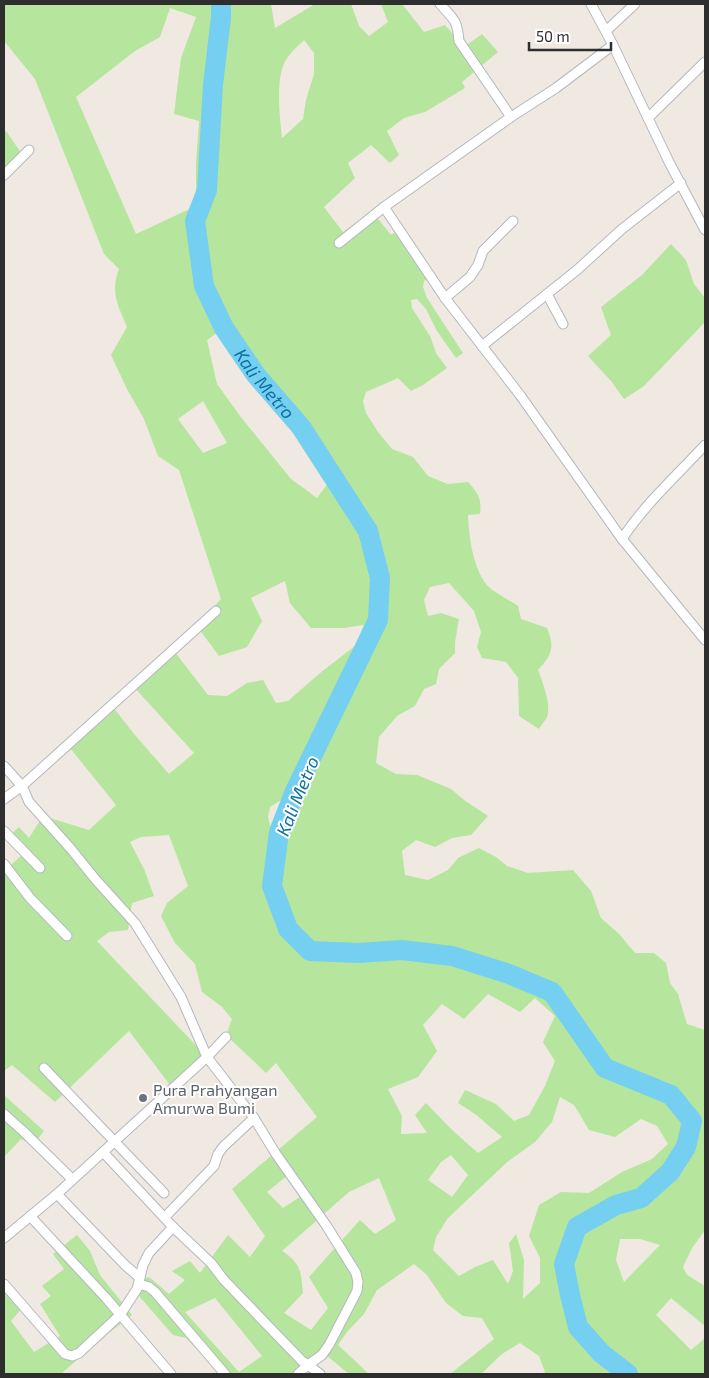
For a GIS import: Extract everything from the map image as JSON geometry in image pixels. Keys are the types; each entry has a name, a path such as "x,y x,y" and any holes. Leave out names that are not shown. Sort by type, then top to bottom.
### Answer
{"street":[{"path":"440,4 458,27 459,41 511,117"},
{"path":"590,4 606,31 705,230"},
{"path":"606,31 635,4"},
{"path":"339,243 384,207 613,45"},
{"path":"648,118 705,62"},
{"path":"4,175 29,150"},
{"path":"482,346 577,270 622,229 681,183"},
{"path":"384,207 444,298 520,395 622,540 705,640"},
{"path":"444,298 470,277 478,265 482,251 513,221"},
{"path":"547,294 563,324"},
{"path":"622,540 631,525 654,498 705,446"},
{"path":"4,799 22,786 216,611"},
{"path":"4,766 22,786 29,802 135,923 181,997 207,1057 254,1118 356,1273 357,1291 329,1345 322,1355 298,1374"},
{"path":"4,831 40,868"},
{"path":"4,864 30,898 66,936"},
{"path":"4,1238 57,1194 207,1057 226,1037"},
{"path":"44,1068 164,1193"},
{"path":"4,1114 72,1179"},
{"path":"164,1217 214,1166 218,1154 223,1147 254,1118"},
{"path":"103,1152 173,1227 211,1263 224,1280 302,1361 320,1374"},
{"path":"57,1194 140,1281 155,1292 225,1374"},
{"path":"30,1216 106,1298 171,1374"},
{"path":"4,1284 65,1354 72,1356 79,1353 120,1315 140,1281 143,1265 149,1253 173,1227"}],"green space":[{"path":"4,4 271,4 275,28 315,4 351,4 359,26 369,36 388,22 381,4 402,4 424,32 445,25 464,47 482,34 498,52 462,82 465,88 425,112 404,118 387,131 399,155 390,163 371,145 348,163 355,178 324,207 343,232 372,211 391,235 398,230 434,275 424,281 423,287 427,298 463,353 456,358 437,331 426,309 417,299 411,300 412,308 430,336 436,353 447,368 411,391 398,378 366,392 363,401 366,413 392,449 413,457 428,476 448,484 468,482 477,493 480,500 480,514 468,515 473,554 480,574 491,589 518,606 521,619 547,628 551,640 551,651 538,670 548,701 548,714 539,729 519,716 518,678 506,662 482,658 477,647 481,632 474,611 449,583 430,587 424,600 428,616 441,613 459,619 455,653 439,669 436,684 424,689 415,706 397,716 379,737 376,763 396,774 417,775 451,789 488,816 471,835 452,838 435,847 416,840 402,851 405,875 428,880 448,870 458,858 479,848 496,857 507,866 528,873 573,870 591,891 601,918 619,934 635,953 654,953 666,963 670,983 678,994 687,1024 705,1030 705,1230 692,1248 683,1267 687,1275 705,1286 705,1326 671,1298 656,1315 691,1350 705,1338 705,1374 542,1374 545,1372 539,1356 520,1343 502,1354 481,1374 450,1374 494,1339 482,1318 463,1316 446,1303 427,1275 414,1264 377,1290 364,1314 338,1345 369,1374 349,1374 326,1355 303,1374 221,1374 186,1338 173,1335 132,1288 138,1281 149,1277 169,1294 185,1280 172,1271 190,1261 200,1273 228,1235 250,1257 265,1236 232,1189 317,1117 276,1063 266,1073 226,1035 232,1019 221,1006 202,992 195,964 175,943 161,916 167,903 188,886 169,835 141,837 130,842 144,869 154,896 132,903 128,930 109,932 97,941 207,1057 170,1085 129,1031 55,1102 12,1065 4,1071 4,871 22,855 7,838 19,827 29,838 43,816 89,830 116,805 66,743 110,703 169,774 194,753 133,686 171,647 208,695 227,696 247,683 263,680 276,703 288,701 355,646 364,625 343,628 311,628 290,603 285,581 251,598 262,621 247,647 219,656 196,625 221,599 179,470 158,456 144,419 111,355 127,327 115,292 116,277 119,269 104,254 35,79 4,41","holes":["170,8 196,17 181,58 174,114 199,121 196,206 136,234 76,97 135,51 160,37","304,40 314,53 314,74 306,100 303,119 282,138 279,85 284,64","224,328 256,375 301,427 334,475 317,498 291,479 240,416 217,384 207,340","203,401 227,443 203,453 178,419","294,792 279,832 276,850 268,817 270,807","488,994 520,1012 535,998 555,1016 543,1042 555,1061 545,1086 529,1115 514,1121 496,1104 465,1090 458,1103 475,1114 502,1137 478,1153 426,1103 415,1115 427,1133 401,1134 402,1116 388,1089 418,1077 437,1051 423,1025 442,1004 464,1019","560,1097 574,1105 589,1130 615,1137 641,1119 657,1126 668,1144 652,1159 622,1172 589,1193 561,1192 539,1205 529,1236 540,1258 540,1283 523,1299 524,1260 516,1234 509,1243 513,1271 508,1284 493,1260 459,1276 433,1250 436,1237 448,1218 506,1163 535,1142 552,1122","451,1155 468,1175 452,1197 428,1180 441,1162","293,1171 309,1191 283,1208 267,1192","379,1178 396,1220 375,1234 360,1220 309,1277 328,1308 311,1330 284,1313 303,1293 299,1269 288,1255 282,1251 349,1192","620,1239 640,1239 660,1245 624,1282 616,1260","215,1298 262,1356 239,1372 185,1312"]},
{"path":"6,131 24,157 4,176 4,133"},
{"path":"671,244 686,260 694,284 705,298 705,322 644,386 624,399 611,381 588,356 611,335 601,307 642,275"},
{"path":"4,1095 44,1131 33,1145 21,1139 4,1157"},
{"path":"77,1235 90,1251 100,1275 132,1315 97,1342 61,1374 4,1374 4,1287 23,1307 11,1321 34,1352 60,1336 40,1304 51,1296 42,1286 64,1269 53,1254"}],"waterway":[{"name":"Kali Metro","path":"221,4 213,85 207,190 195,221 204,286 224,328 256,375 301,427 368,531 380,578 378,620 295,791 279,832 272,886 288,929 310,951 359,953 402,950 452,956 509,974 552,992 605,1068 671,1095 692,1121 686,1147 670,1172 641,1198 616,1205 577,1227 564,1264 578,1327 601,1353 628,1374"}],"place":[{"name":"Pura Prahyangan Amurwa Bumi","path":"143,1098"}]}
